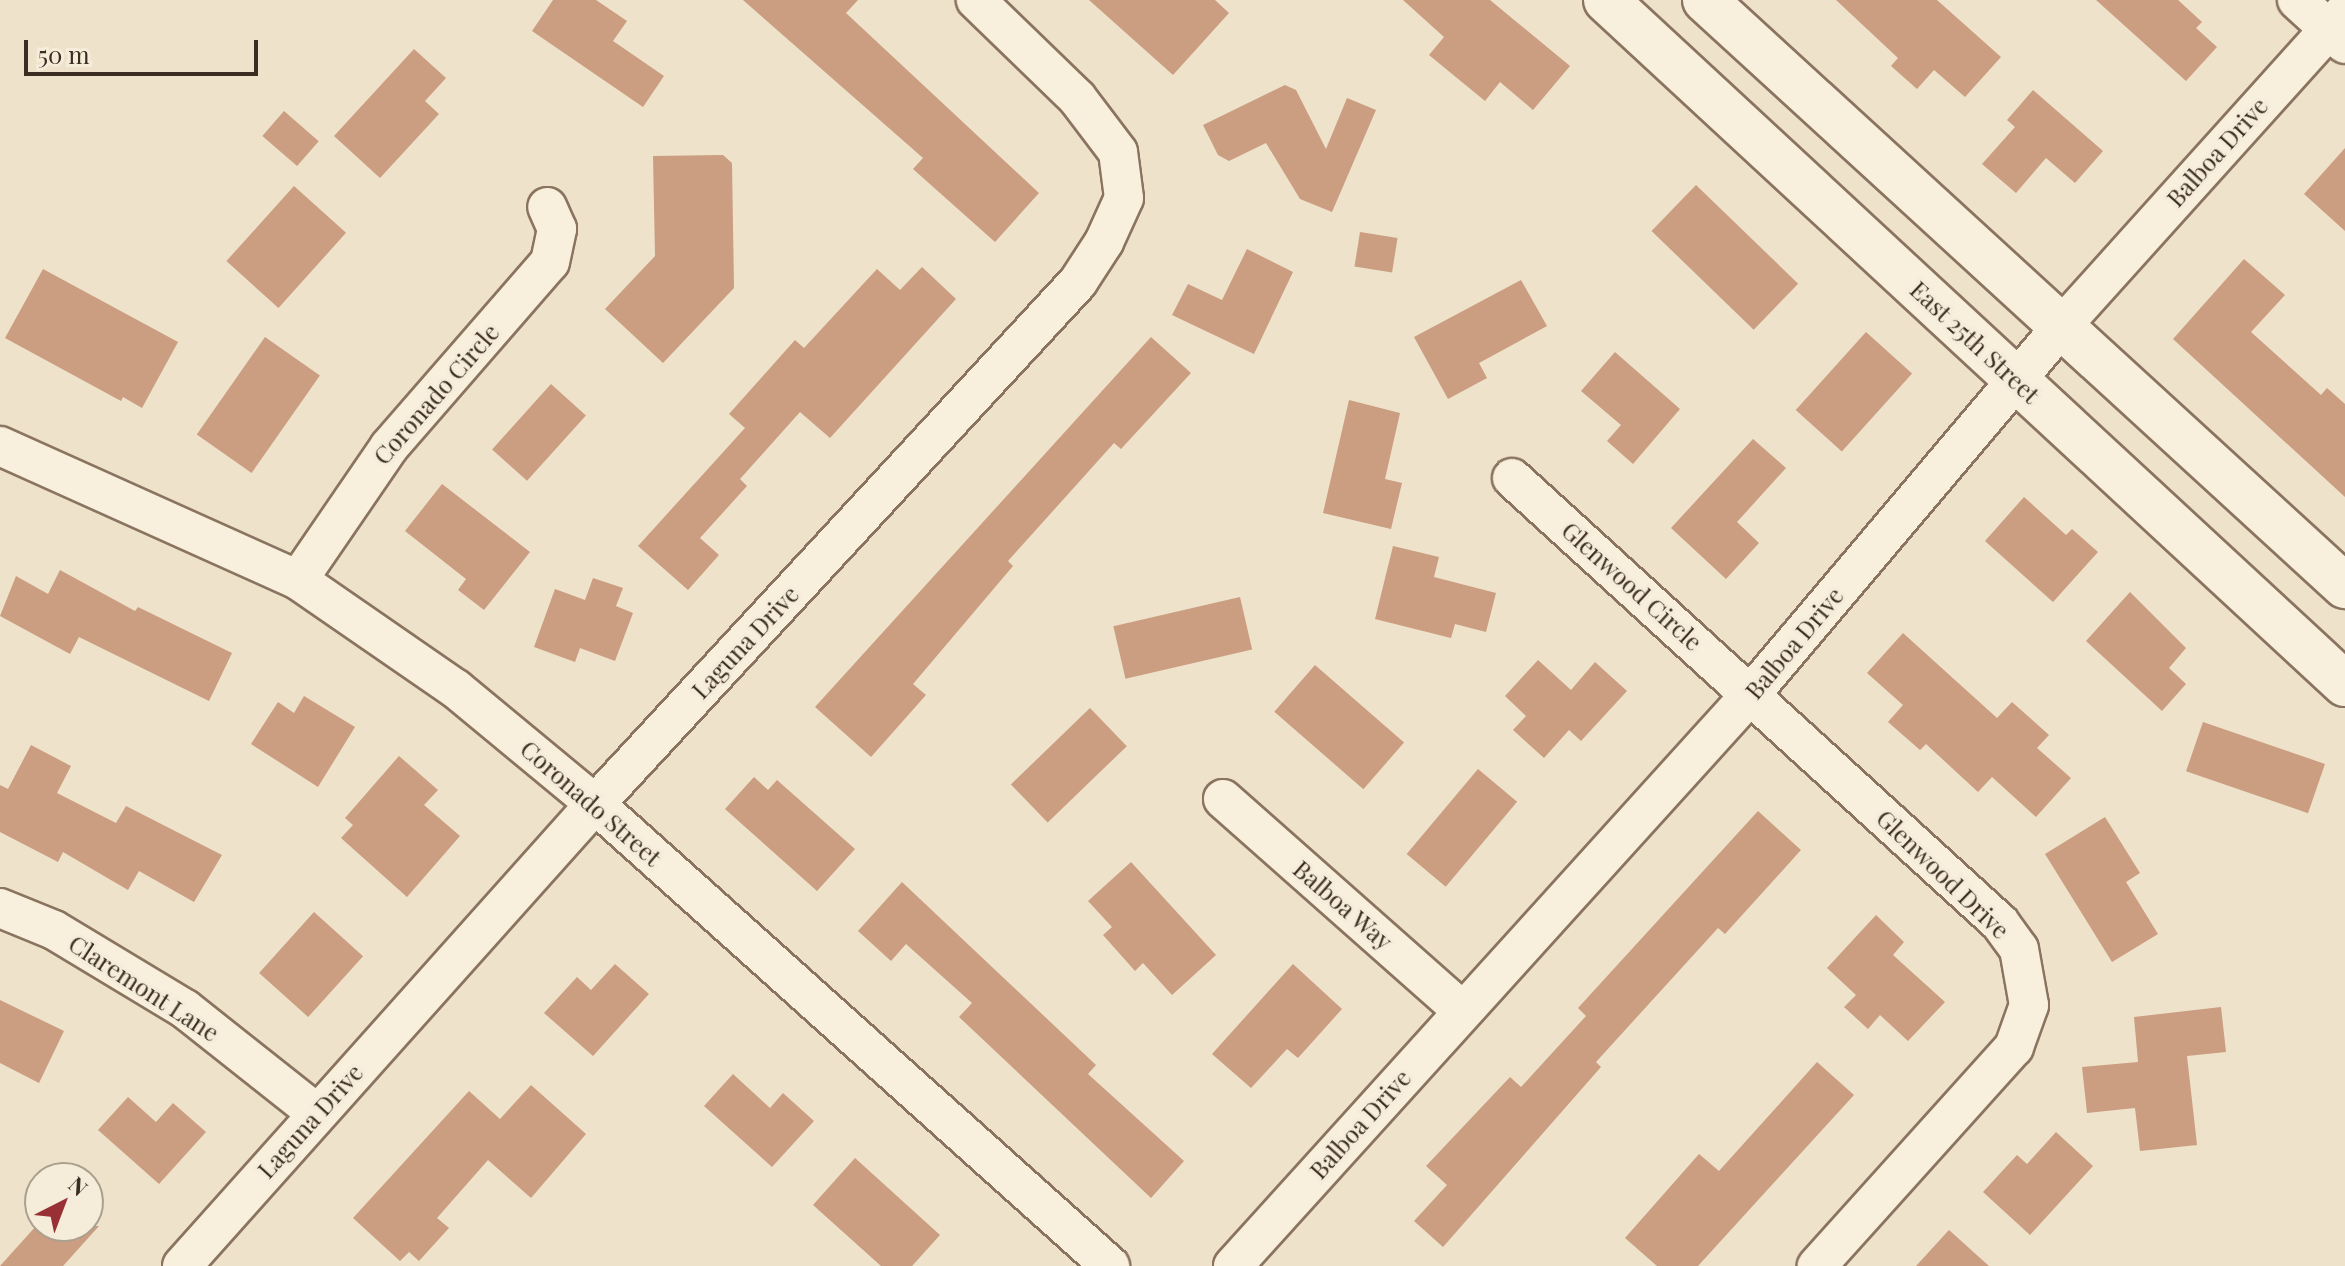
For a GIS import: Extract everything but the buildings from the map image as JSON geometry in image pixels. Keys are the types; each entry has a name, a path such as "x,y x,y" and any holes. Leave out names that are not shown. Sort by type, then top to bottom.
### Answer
{"street":[{"name":"Laguna Drive","path":"182,1266 595,804 1078,282 1104,242 1124,198 1118,152 1077,98 976,0"},
{"name":"East 25th Street","path":"1606,0 2345,684"},
{"path":"1705,0 2345,586"},
{"path":"2297,0 2339,28"},
{"name":"Balboa Drive","path":"1233,1266 1751,694 2060,328 2339,28"},
{"name":"Coronado Circle","path":"298,580 389,447 550,262 557,229 547,207"},
{"name":"Coronado Street","path":"0,446 298,580 456,689 595,804 1110,1266"},
{"name":"Glenwood Circle","path":"1512,478 1751,694"},
{"name":"Glenwood Drive","path":"1751,694 2000,923 2019,949 2029,1005 2014,1047 1817,1266"},
{"name":"Balboa Way","path":"1223,799 1463,1011"},
{"name":"Claremont Lane","path":"0,908 54,930 185,1009 316,1113"}]}
